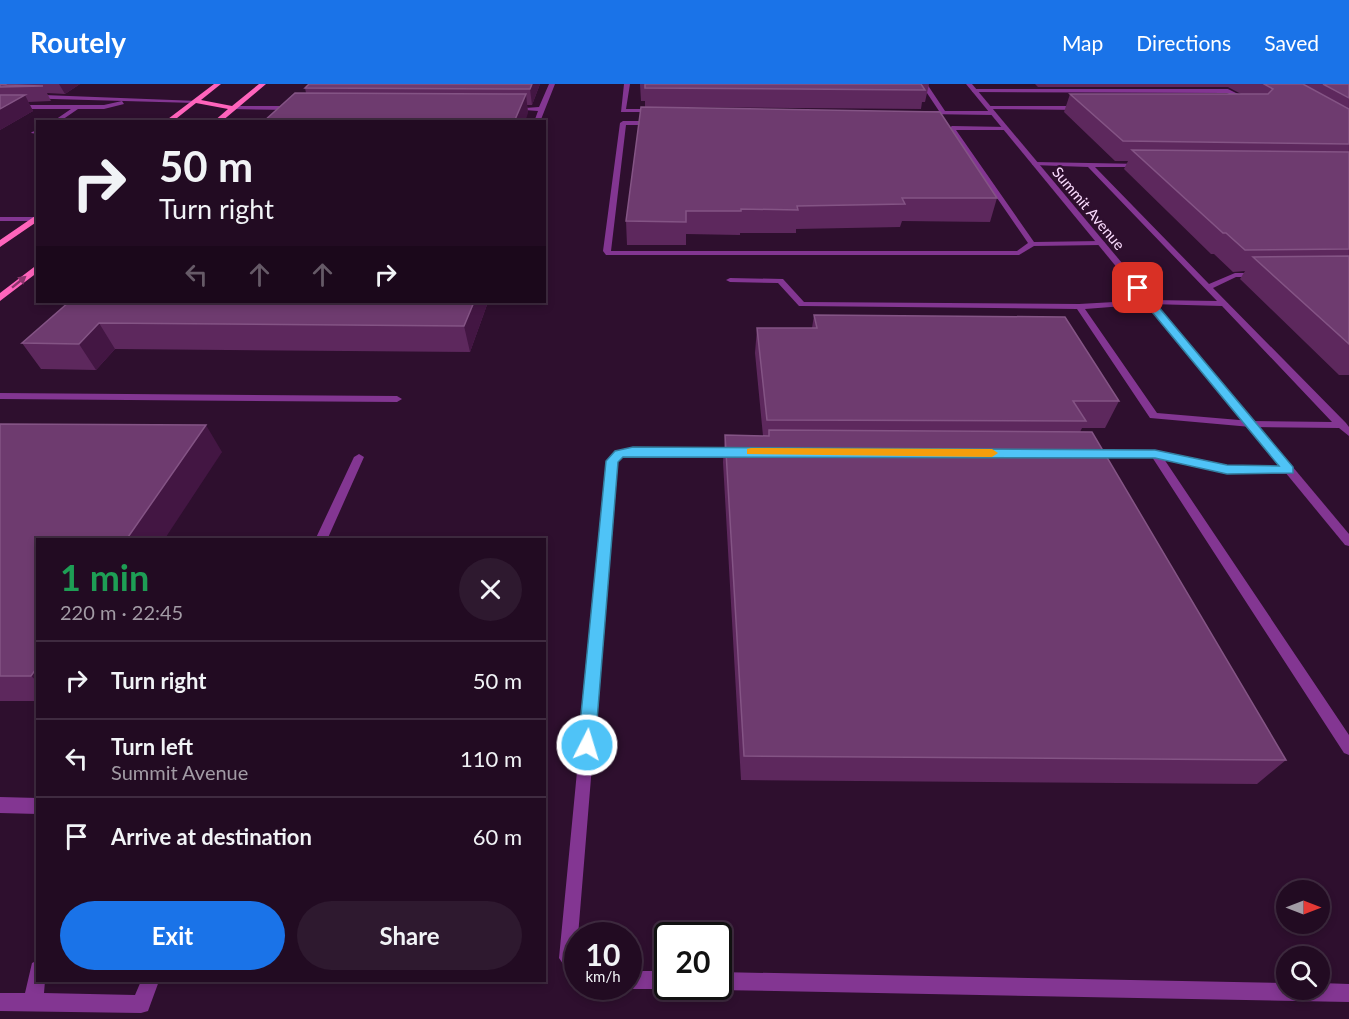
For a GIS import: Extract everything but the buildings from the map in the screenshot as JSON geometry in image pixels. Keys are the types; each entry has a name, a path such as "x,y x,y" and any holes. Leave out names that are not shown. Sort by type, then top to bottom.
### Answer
{"main road":[{"path":"170,120 218,84"},
{"path":"218,120 263,84"},
{"path":"195,101 233,108"},
{"path":"0,244 36,218"},
{"path":"0,297 36,269"}],"street":[{"path":"538,120 552,84"},
{"path":"627,84 623,111 658,111"},
{"path":"924,84 943,113"},
{"path":"971,87 1228,91 1259,107"},
{"name":"Summit Avenue","path":"971,87 1349,542"},
{"path":"0,88 17,96 195,101"},
{"path":"0,107 104,107 135,100"},
{"path":"57,120 77,107"},
{"path":"233,108 304,108"},
{"path":"922,112 1082,108"},
{"path":"506,109 542,109"},
{"path":"658,123 623,123 607,251 609,253 1019,253 1032,244 1101,243"},
{"path":"940,127 1006,128"},
{"path":"952,128 1032,244"},
{"path":"1035,164 1149,165"},
{"path":"1090,165 1345,429"},
{"path":"0,219 36,218"},
{"path":"1209,287 1234,275 1269,275"},
{"path":"730,280 780,281 802,304 1079,307 1150,302 1225,304"},
{"path":"1079,307 1154,416 1345,429"},
{"path":"0,396 397,399"},
{"path":"571,922 612,461 619,453 633,451 752,452"},
{"path":"1072,454 1155,454 1227,470 1289,470"},
{"path":"1155,454 1349,748"},
{"path":"322,538 359,457"},
{"path":"0,805 36,806"},
{"path":"732,981 1349,993"},
{"path":"33,1002 36,982"},
{"path":"0,1002 141,1004 150,982"}],"slow traffic":[{"path":"751,452 992,453"}],"route":[{"path":"587,745 612,461 619,453 633,451 1155,454 1227,470 1289,470 1138,288"}]}
